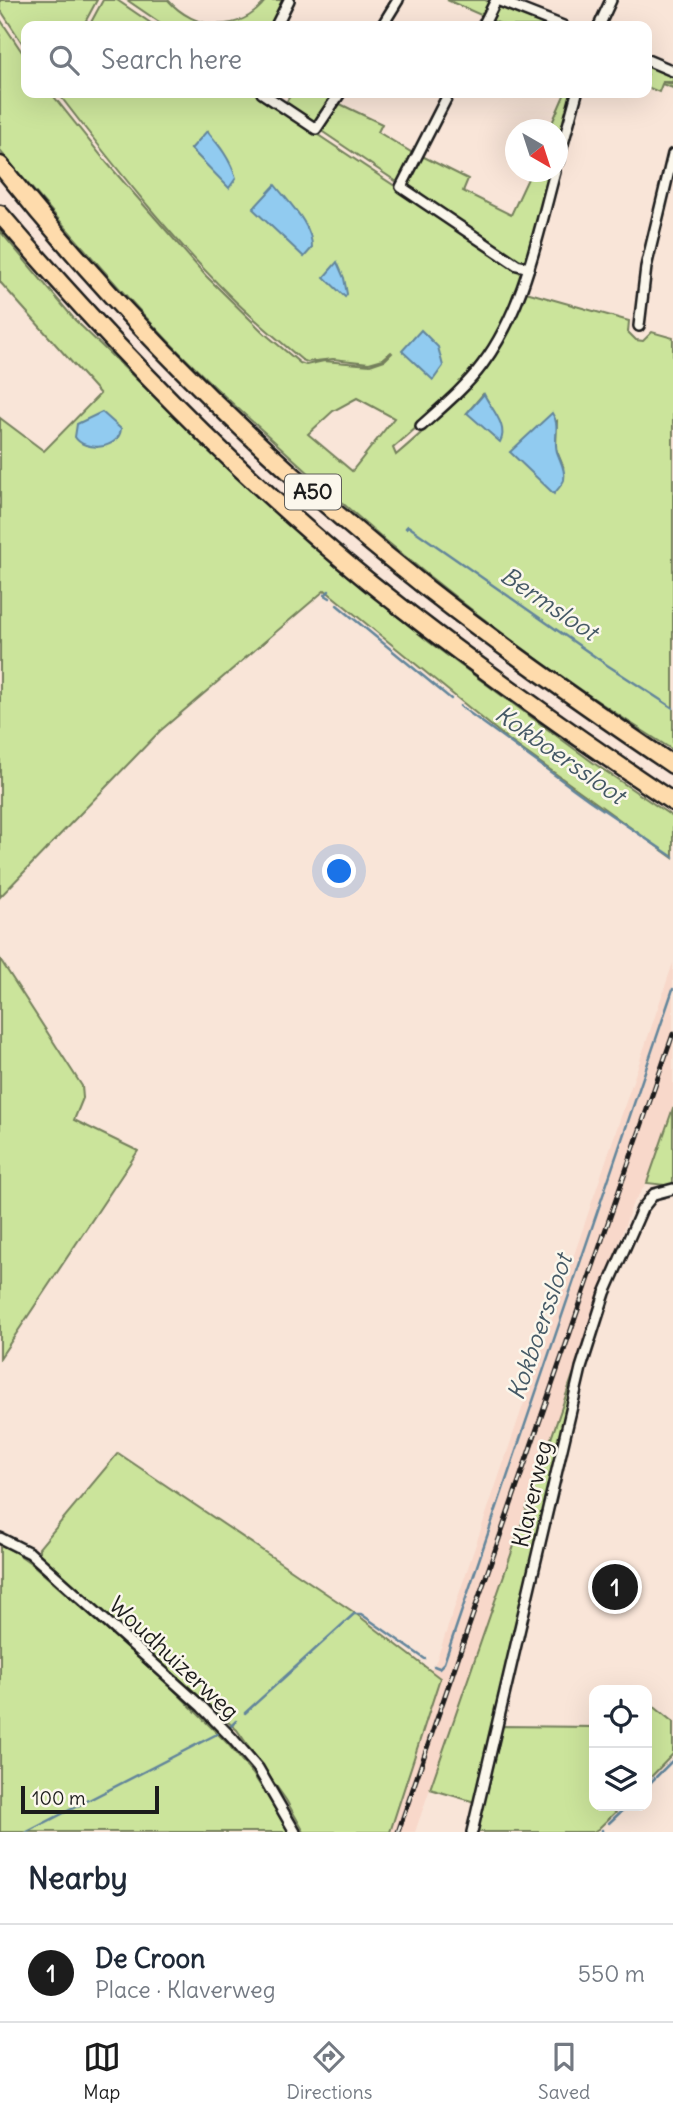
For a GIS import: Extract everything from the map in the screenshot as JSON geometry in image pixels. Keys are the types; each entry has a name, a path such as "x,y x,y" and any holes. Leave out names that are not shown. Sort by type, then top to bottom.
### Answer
{"highway":[{"name":"A50","path":"0,165 135,320 222,408 328,506 428,589 529,666 673,765"},
{"name":"A50","path":"0,214 64,289 152,382 198,429 307,529 366,579 492,677 673,802"}],"street":[{"path":"278,21 289,0"},
{"path":"385,21 398,0"},
{"path":"486,21 496,0 550,21"},
{"path":"601,21 611,0"},
{"path":"652,62 673,71"},
{"path":"270,98 316,129 337,98"},
{"path":"446,98 401,187 517,265 528,268"},
{"path":"568,126 576,98"},
{"path":"639,326 646,267 673,154"},
{"path":"421,426 465,385 505,329 523,290 552,182"},
{"name":"Klaverweg","path":"472,1832 581,1368 606,1293 642,1209 654,1194 673,1189"},
{"name":"Woudhuizerweg","path":"0,1538 30,1553 202,1707 258,1768 296,1832"}],"shaded area":[{"path":"673,963 673,1108 647,1183 632,1205 415,1832 390,1832 439,1678 430,1672 437,1659"}],"green space":[{"path":"0,0 97,0 86,21 21,21 21,41 0,9"},
{"path":"103,0 117,0 148,21 92,21"},
{"path":"127,0 168,0 199,21 158,21"},
{"path":"266,0 285,0 274,21 238,21 255,11"},
{"path":"447,0 485,0 490,2 483,16"},
{"path":"498,5 536,21 493,21 491,20"},
{"path":"0,19 21,50 21,98 55,98 107,163 206,276 264,333 300,363 306,365 324,361 370,365 385,360 392,353 369,363 333,359 307,362 302,360 206,272 119,171 62,98 263,98 524,272 502,328 491,345 453,392 393,448 396,455 472,382 503,339 526,292 629,321 628,332 636,340 643,341 652,332 673,338 673,750 517,644 370,527 214,386 168,341 0,151","holes":["208,131 229,187 191,149","483,394 492,410 467,413","357,398 394,418 352,471 308,434 333,411","557,421 556,449 563,466 511,452"]},
{"path":"652,66 673,74 673,82 662,82 673,84 673,88 662,84 659,92 652,89"},
{"path":"289,98 333,98 315,125 285,104"},
{"path":"563,98 574,98 568,119 554,119"},
{"path":"338,103 382,124 378,132 414,154 400,184 320,130"},
{"path":"420,155 468,179 463,191 511,215 526,182 549,182 527,259 519,262 407,185"},
{"path":"0,231 75,320 308,543 429,642 595,764 673,817 673,858 510,741 325,590 160,731 0,897 0,418 44,451 100,394 0,282"},
{"path":"0,959 82,1086 83,1098 74,1120 138,1151 0,1358"},
{"path":"673,1108 673,1186 647,1183"},
{"path":"579,1363 475,1802 430,1789 573,1375"},
{"path":"118,1453 355,1613 440,1678 390,1832 304,1832 286,1800 237,1730 39,1554 39,1548"},
{"path":"0,1544 32,1564 165,1681 228,1744 253,1774 290,1832 0,1832"},
{"path":"652,1705 673,1722 673,1754 652,1776"},
{"path":"501,1726 589,1727 589,1811 617,1811 598,1829 593,1832 477,1832"}],"water":[{"path":"207,131 234,171 236,178 229,188 191,149"},
{"path":"275,185 309,231 312,248 304,257 253,209"},
{"path":"337,262 344,278 347,294 345,297 324,277"},
{"path":"421,330 438,347 443,366 433,380 402,351"},
{"path":"484,394 501,424 500,442 467,413"},
{"path":"102,412 121,429 119,436 101,447 79,442 75,437 77,424"},
{"path":"552,413 556,422 557,452 564,476 554,494 510,452"}],"waterway":[{"name":"Bermsloot","path":"406,528 408,526 673,708"},
{"name":"Kokboerssloot","path":"329,591 325,595 330,598"},
{"name":"Kokboerssloot","path":"337,605 451,699"},
{"name":"Kokboerssloot","path":"460,706 673,857"},
{"name":"Kokboerssloot","path":"434,1666 439,1668 444,1663 673,989"},
{"name":"Kokboerssloot","path":"245,1713 354,1614 361,1614 425,1659"},
{"name":"Kokboerssloot","path":"230,1727 236,1721"},
{"name":"Kokboerssloot","path":"27,1832 219,1733"},
{"path":"652,1781 673,1760"},
{"path":"609,1823 622,1811"}],"railway":[{"path":"398,1832 673,1034"}],"place":[{"name":"De Croon","path":"615,1587"}]}
